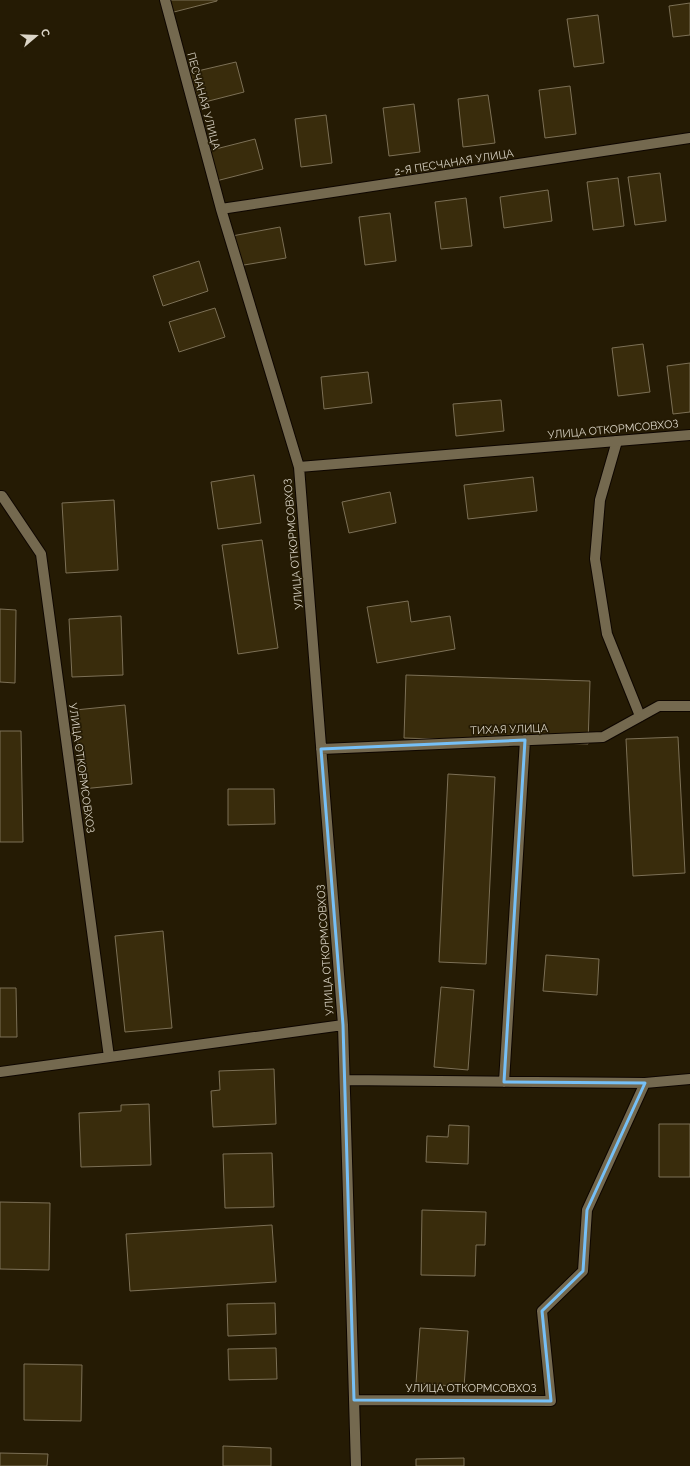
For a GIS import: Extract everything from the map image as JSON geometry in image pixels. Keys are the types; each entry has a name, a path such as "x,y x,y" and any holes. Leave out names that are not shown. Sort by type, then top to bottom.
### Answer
{"street":[{"name":"ПЕСЧАНАЯ УЛИЦА","path":"165,0 221,209"},
{"name":"2-Я ПЕСЧАНАЯ УЛИЦА","path":"221,209 690,138"},
{"name":"УЛИЦА ОТКОРМСОВХОЗ","path":"221,209 299,467 343,1025 356,1466"},
{"name":"УЛИЦА ОТКОРМСОВХОЗ","path":"299,467 690,435"},
{"path":"617,441 600,500 595,559 607,634 640,716"},
{"name":"УЛИЦА ОТКОРМСОВХОЗ","path":"0,496 2,496 41,554 109,1057"},
{"name":"ТИХАЯ УЛИЦА","path":"322,749 603,737 659,706 690,706"},
{"path":"504,1082 525,740"},
{"name":"УЛИЦА ОТКОРМСОВХОЗ","path":"0,1072 343,1025"},
{"path":"345,1080 645,1083 690,1079"},
{"name":"УЛИЦА ОТКОРМСОВХОЗ","path":"354,1400 551,1401 542,1311 583,1271 587,1210 645,1083"}],"highlighted area":[{"path":"525,740 504,1082 645,1083 587,1210 583,1271 542,1311 551,1401 354,1400 343,1025 321,749"}],"building":[{"path":"167,0 217,0 217,1 170,13"},
{"path":"690,3 690,35 673,37 669,6"},
{"path":"598,15 604,63 574,67 567,19"},
{"path":"236,62 244,92 197,104 189,73"},
{"path":"570,86 576,134 545,138 539,90"},
{"path":"488,95 495,143 463,147 458,99"},
{"path":"414,104 420,152 389,156 383,108"},
{"path":"326,115 332,163 301,167 295,119"},
{"path":"255,139 263,169 216,181 208,151"},
{"path":"660,173 666,221 635,225 628,177"},
{"path":"618,178 624,226 593,230 587,182"},
{"path":"548,190 552,221 504,228 500,197"},
{"path":"466,198 472,246 441,249 435,202"},
{"path":"390,213 396,261 365,265 359,217"},
{"path":"280,227 286,258 238,266 232,236"},
{"path":"199,261 208,291 163,306 153,276"},
{"path":"215,308 225,337 179,352 169,322"},
{"path":"643,344 650,392 618,396 612,348"},
{"path":"690,363 690,412 673,414 667,366"},
{"path":"368,372 372,403 324,409 321,377"},
{"path":"501,400 504,431 456,436 453,404"},
{"path":"254,475 261,523 218,529 211,482"},
{"path":"533,477 537,511 468,519 464,485"},
{"path":"390,492 396,523 349,533 342,502"},
{"path":"114,500 118,570 66,573 62,503"},
{"path":"262,540 278,648 238,654 222,545"},
{"path":"408,601 411,622 450,616 455,649 377,663 367,607"},
{"path":"0,609 16,610 15,683 0,682"},
{"path":"121,616 123,675 72,677 69,619"},
{"path":"406,675 590,681 588,744 404,738"},
{"path":"125,705 132,784 82,789 75,710"},
{"path":"0,731 21,731 23,842 0,842"},
{"path":"678,737 685,873 633,876 626,739"},
{"path":"448,774 495,777 486,964 439,962"},
{"path":"228,789 274,789 275,824 228,825"},
{"path":"163,931 172,1028 125,1032 115,936"},
{"path":"546,955 599,959 597,995 543,991"},
{"path":"441,987 474,990 468,1070 434,1067"},
{"path":"0,988 16,988 17,1037 0,1037"},
{"path":"274,1069 276,1124 213,1127 211,1091 220,1090 219,1071"},
{"path":"149,1104 151,1165 81,1167 79,1113 121,1111 121,1105"},
{"path":"659,1124 690,1124 690,1177 659,1177"},
{"path":"449,1125 469,1126 468,1164 426,1162 427,1136 448,1137"},
{"path":"272,1153 274,1207 225,1208 223,1154"},
{"path":"0,1202 50,1203 49,1270 0,1269"},
{"path":"422,1210 486,1212 485,1245 476,1245 475,1276 421,1275"},
{"path":"272,1225 276,1282 130,1291 126,1234"},
{"path":"275,1303 276,1334 228,1336 227,1304"},
{"path":"420,1328 468,1331 464,1387 416,1383"},
{"path":"276,1348 277,1379 229,1380 228,1349"},
{"path":"24,1364 82,1365 81,1421 24,1420"},
{"path":"223,1446 271,1448 271,1466 223,1466"},
{"path":"0,1453 48,1454 47,1466 0,1466"},
{"path":"464,1458 464,1466 416,1466 416,1459"}]}
